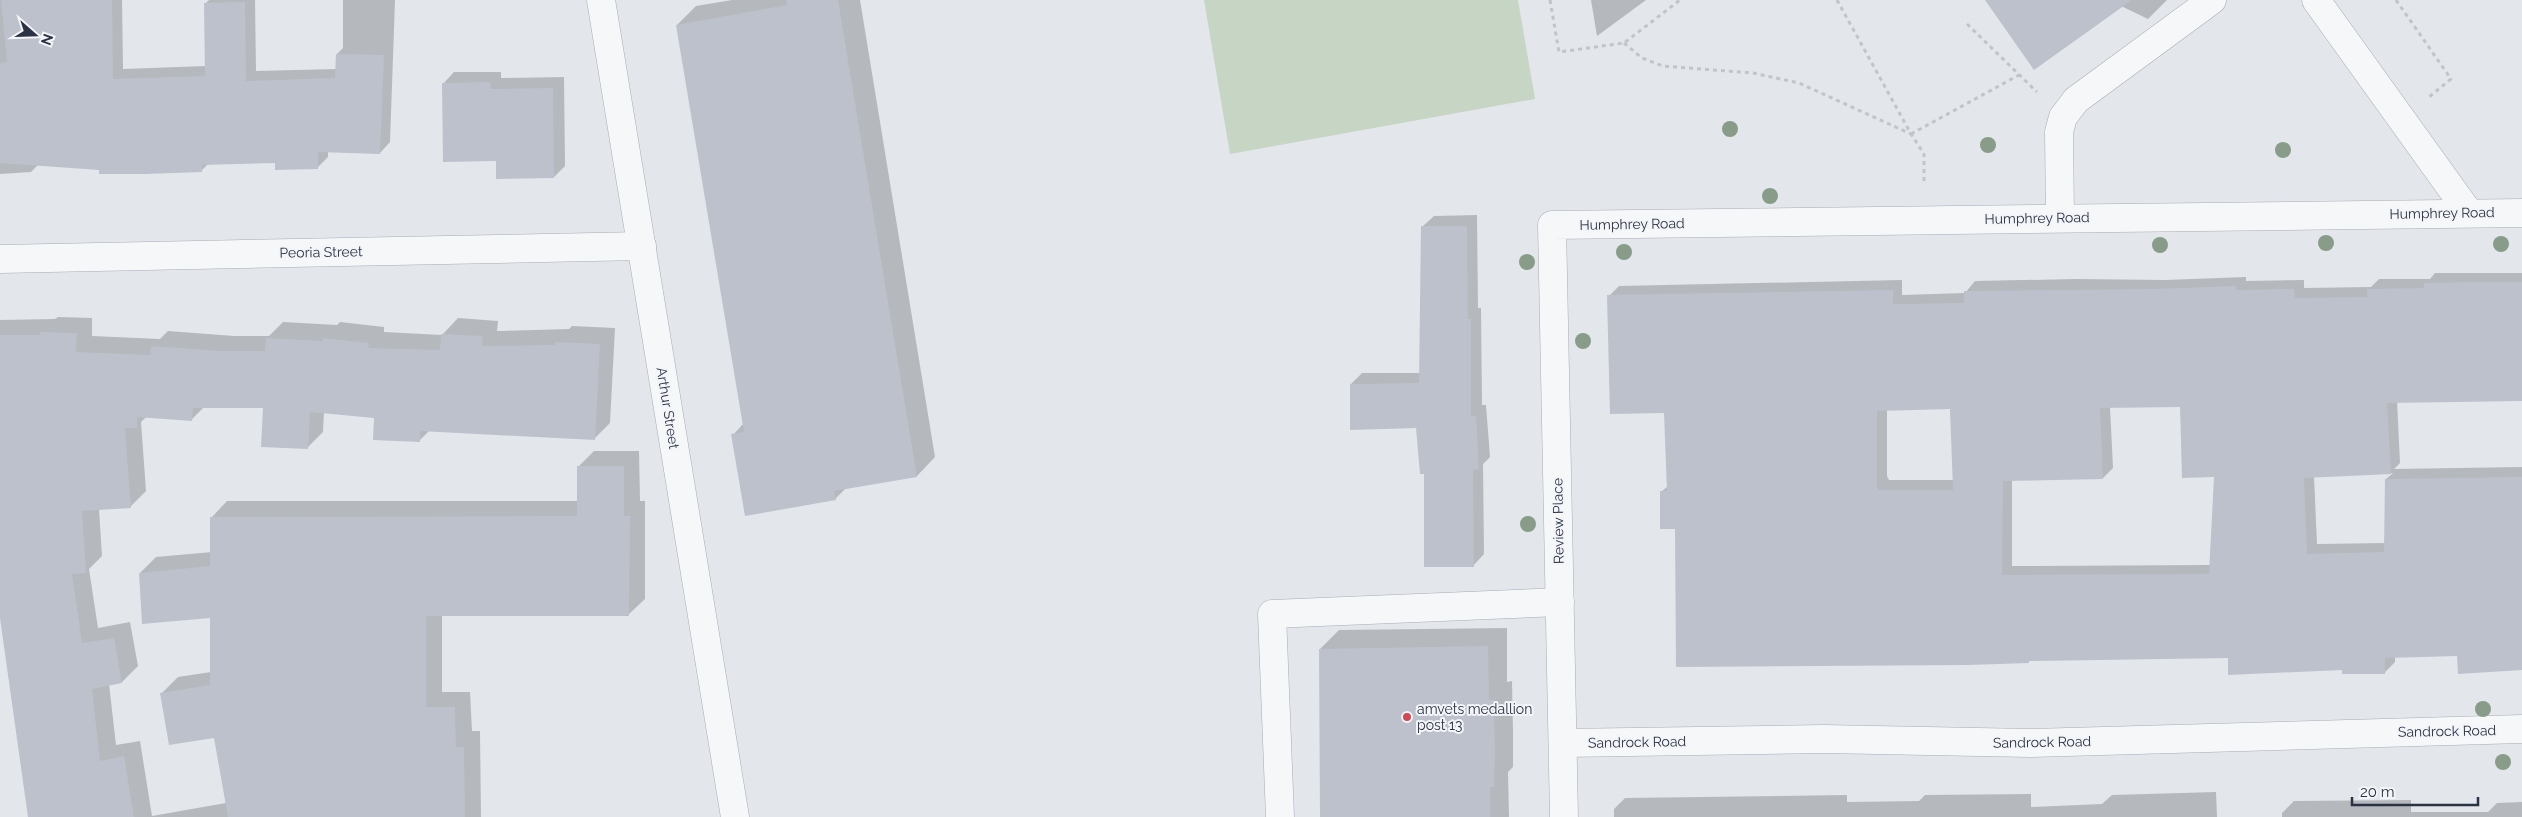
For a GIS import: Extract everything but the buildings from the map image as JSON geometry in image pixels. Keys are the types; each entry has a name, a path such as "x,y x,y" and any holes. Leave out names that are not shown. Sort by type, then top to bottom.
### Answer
{"street":[{"name":"Arthur Street","path":"601,0 735,817"},
{"path":"2060,218 2059,132 2063,117 2076,100 2212,0"},
{"path":"2316,0 2469,213"},
{"name":"Humphrey Road","path":"1552,225 2522,213"},
{"name":"Review Place","path":"1552,225 1564,817"},
{"name":"Peoria Street","path":"0,258 642,246"},
{"path":"1280,817 1272,614 1560,602"},
{"name":"Sandrock Road","path":"1563,743 1824,739 2030,743 2522,729"}],"path":[{"path":"1550,0 1559,52 1624,43 1680,0"},
{"path":"1837,0 1924,154 1924,182"},
{"path":"2396,0 2451,78"},
{"path":"1967,24 2040,95"},
{"path":"1624,43 1642,58 1663,66 1753,73 1799,83 1911,134"},
{"path":"1911,134 2019,74"}],"green space":[{"path":"1204,0 1518,0 1535,99 1230,154"}],"place":[{"name":"amvets medallion post 13","path":"1407,717"}]}
